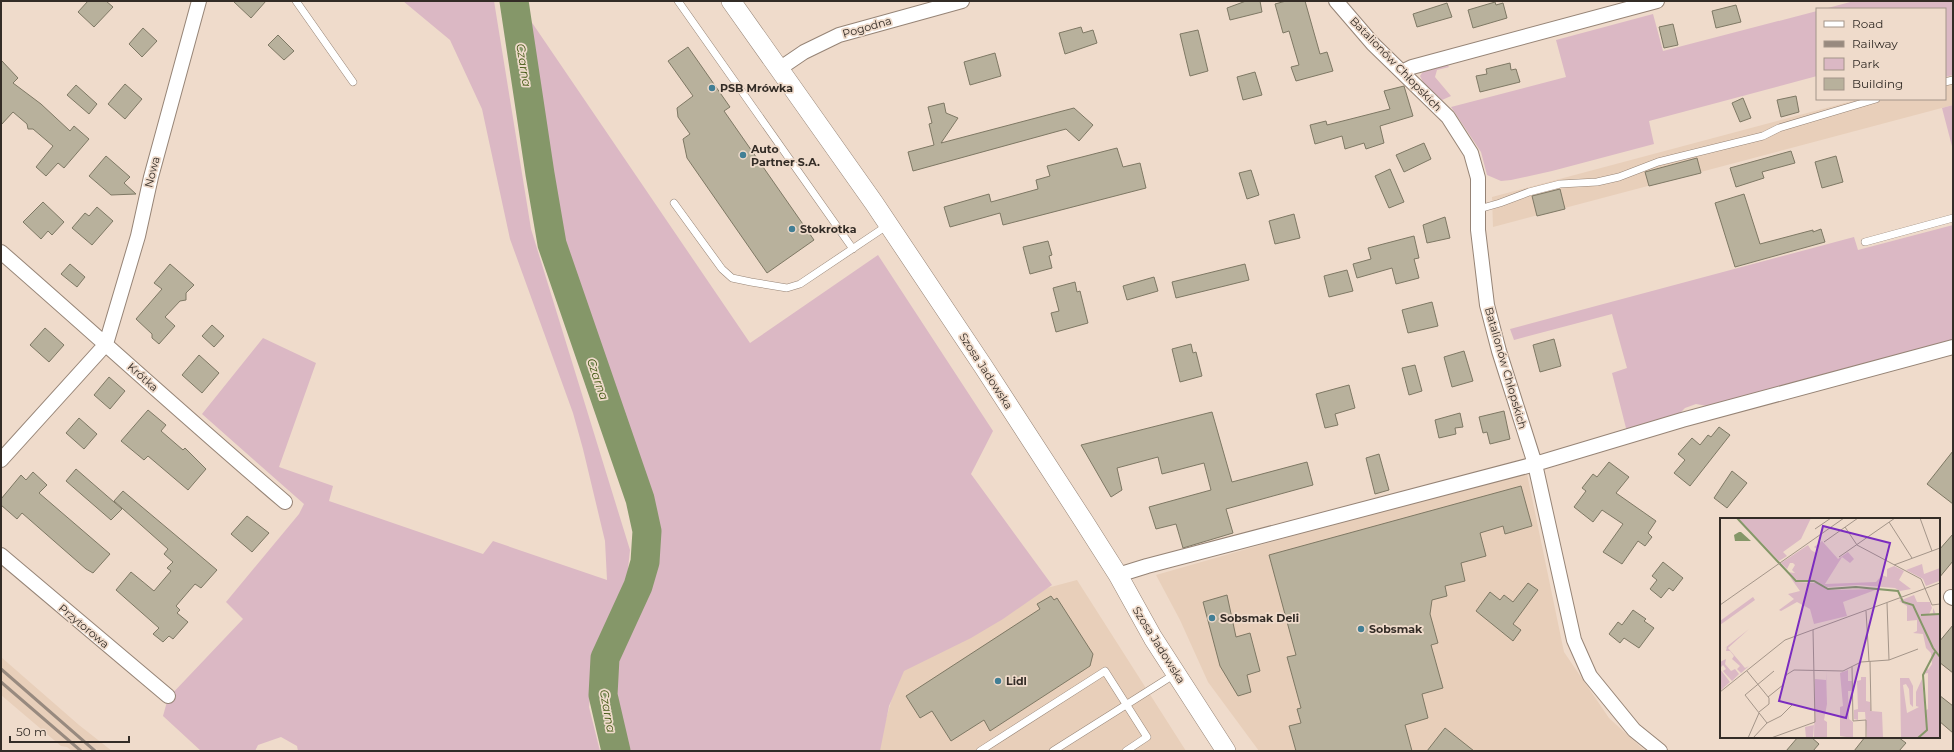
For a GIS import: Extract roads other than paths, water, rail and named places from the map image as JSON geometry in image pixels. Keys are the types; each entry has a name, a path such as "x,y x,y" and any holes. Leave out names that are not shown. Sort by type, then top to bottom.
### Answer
{"main road":[{"name":"Szosa Jadowska","path":"731,1 888,224 983,366 1118,575 1147,627 1226,751"}],"street":[{"name":"Nowa","path":"106,344 138,236 151,177 199,1"},
{"name":"Pogodna","path":"780,69 804,52 839,35 962,1"},
{"name":"Batalionów Chłopskich","path":"1336,1 1373,44 1448,117 1466,142 1478,172 1478,230 1487,305 1499,351 1535,464 1574,640 1590,676 1634,730 1660,751"},
{"path":"1402,72 1412,66 1657,1"},
{"name":"Krótka","path":"1,252 194,424 285,502"},
{"path":"1,460 106,344"},
{"path":"1118,575 1147,566 1535,464 1682,420 1953,347"},
{"name":"Przytorowa","path":"1,555 168,696"}],"lane":[{"path":"296,1 353,82"},
{"path":"678,1 853,248"},
{"path":"1479,209 1500,204 1529,192 1560,184 1597,182 1619,178 1658,162 1763,136 1779,128 1873,100"},
{"path":"674,203 722,270 732,278 787,288 800,284 888,224"},
{"path":"1865,242 1953,218"},
{"path":"980,751 1105,671 1147,737 1126,751"},
{"path":"1053,751 1176,673"}],"waterway":[{"name":"Czarna","path":"514,1 552,244 640,499 647,531 645,562 638,586 605,658 603,695 616,751"}],"railway":[{"path":"1,669 95,751"},
{"path":"1,682 81,751"}],"place":[{"name":"PSB Mrówka","path":"712,88"},
{"name":"Auto Partner S.A.","path":"743,155"},
{"name":"Stokrotka","path":"792,229"},
{"name":"Sobsmak Deli","path":"1212,618"},
{"name":"Sobsmak","path":"1361,629"},
{"name":"Lidl","path":"998,681"}]}
